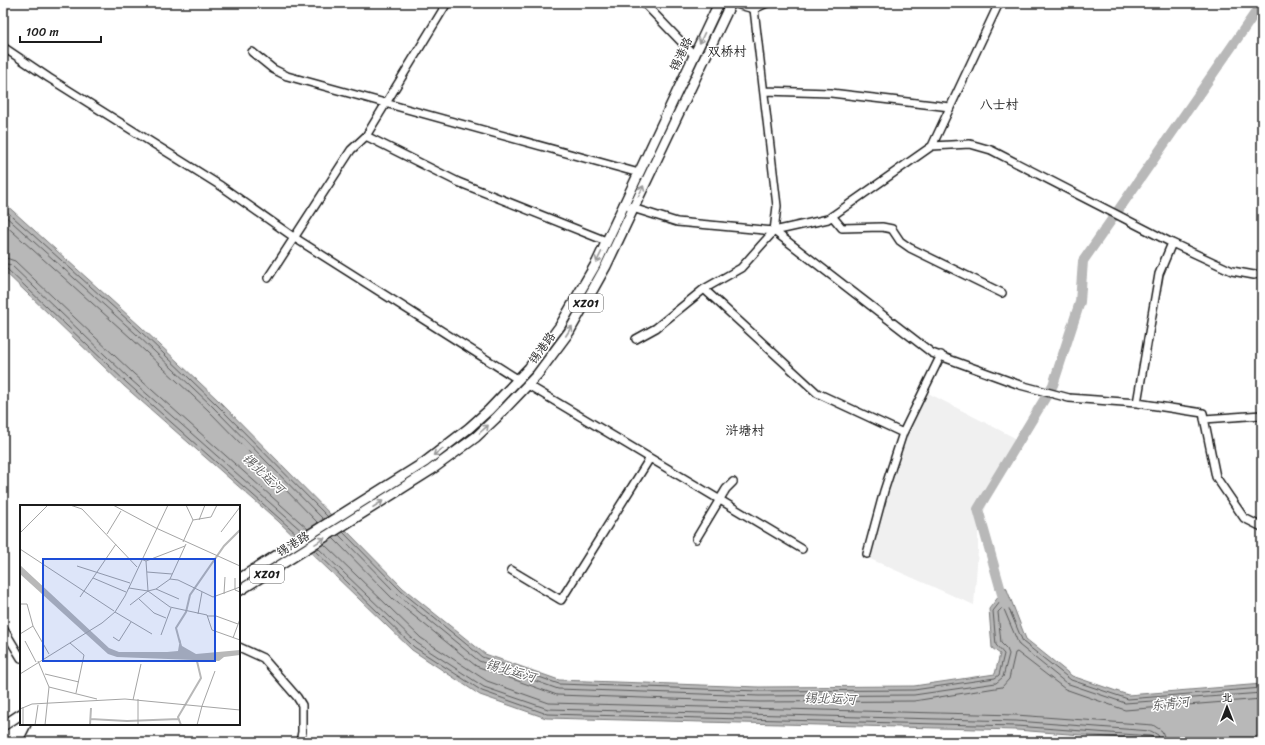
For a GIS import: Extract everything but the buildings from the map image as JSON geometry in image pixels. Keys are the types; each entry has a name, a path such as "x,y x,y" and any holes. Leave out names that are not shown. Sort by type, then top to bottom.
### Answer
{"main road":[{"name":"锡港路","path":"240,591 431,470 496,418 528,385 554,353 585,305 606,266 628,207 639,172 719,3"},
{"name":"锡港路","path":"240,578 425,462 453,441 489,410 519,380 560,326 584,286 606,241 628,207 731,3"},
{"path":"3,726 20,715"},
{"path":"3,738 24,725"},
{"path":"17,742 26,725"}],"street":[{"path":"268,278 351,150 366,136 447,3"},
{"path":"644,3 694,55"},
{"path":"731,3 754,9 767,3"},
{"path":"628,207 677,222 774,231 828,219 932,146 999,3"},
{"path":"636,340 656,328 704,289 741,268 774,231 777,206 754,9"},
{"path":"3,47 49,78 221,186 295,238 519,380"},
{"path":"252,52 273,69 287,76 639,172"},
{"path":"764,91 831,93 950,107"},
{"path":"366,136 458,182 606,241"},
{"path":"932,146 970,144 990,150 1172,243 1232,271 1254,275 1262,273"},
{"path":"832,216 842,228 882,227 892,229 900,241 910,248 1002,293"},
{"path":"774,231 932,353 1020,385 1069,398 1137,403 1203,413 1216,477 1244,518 1262,527"},
{"path":"1137,403 1159,274 1172,243"},
{"path":"704,289 817,393 903,433"},
{"path":"867,554 884,491 903,433 941,356"},
{"path":"528,385 802,549"},
{"path":"1204,419 1262,415"},
{"path":"511,570 561,600 650,458"},
{"path":"696,539 719,500 733,482"},
{"path":"3,628 20,656"},
{"path":"240,646 263,658 297,697 302,705 302,732 300,742"}],"shaded area":[{"path":"928,393 1015,438 978,526 978,551 974,605 868,558 880,512 909,427"}],"water":[{"path":"3,202 141,327 218,400 403,588 485,654 559,680 759,687 914,686 995,674 1000,654 992,648 989,609 1006,587 1026,639 1072,676 1128,695 1262,684 1262,742 1175,742 1016,730 546,718 480,695 412,650 278,521 124,386 3,270"}],"waterway":[{"path":"1005,605 978,509 1053,385 1080,302 1083,261 1262,3"}],"district":[{"name":"双桥村","path":"727,51"},
{"name":"八士村","path":"999,104"},
{"name":"浒塘村","path":"745,430"}],"water label":[{"name":"锡北运河","path":"264,473"},
{"name":"锡北运河","path":"511,670"},
{"name":"锡北运河","path":"830,698"},
{"name":"东青河","path":"1170,703"}]}
